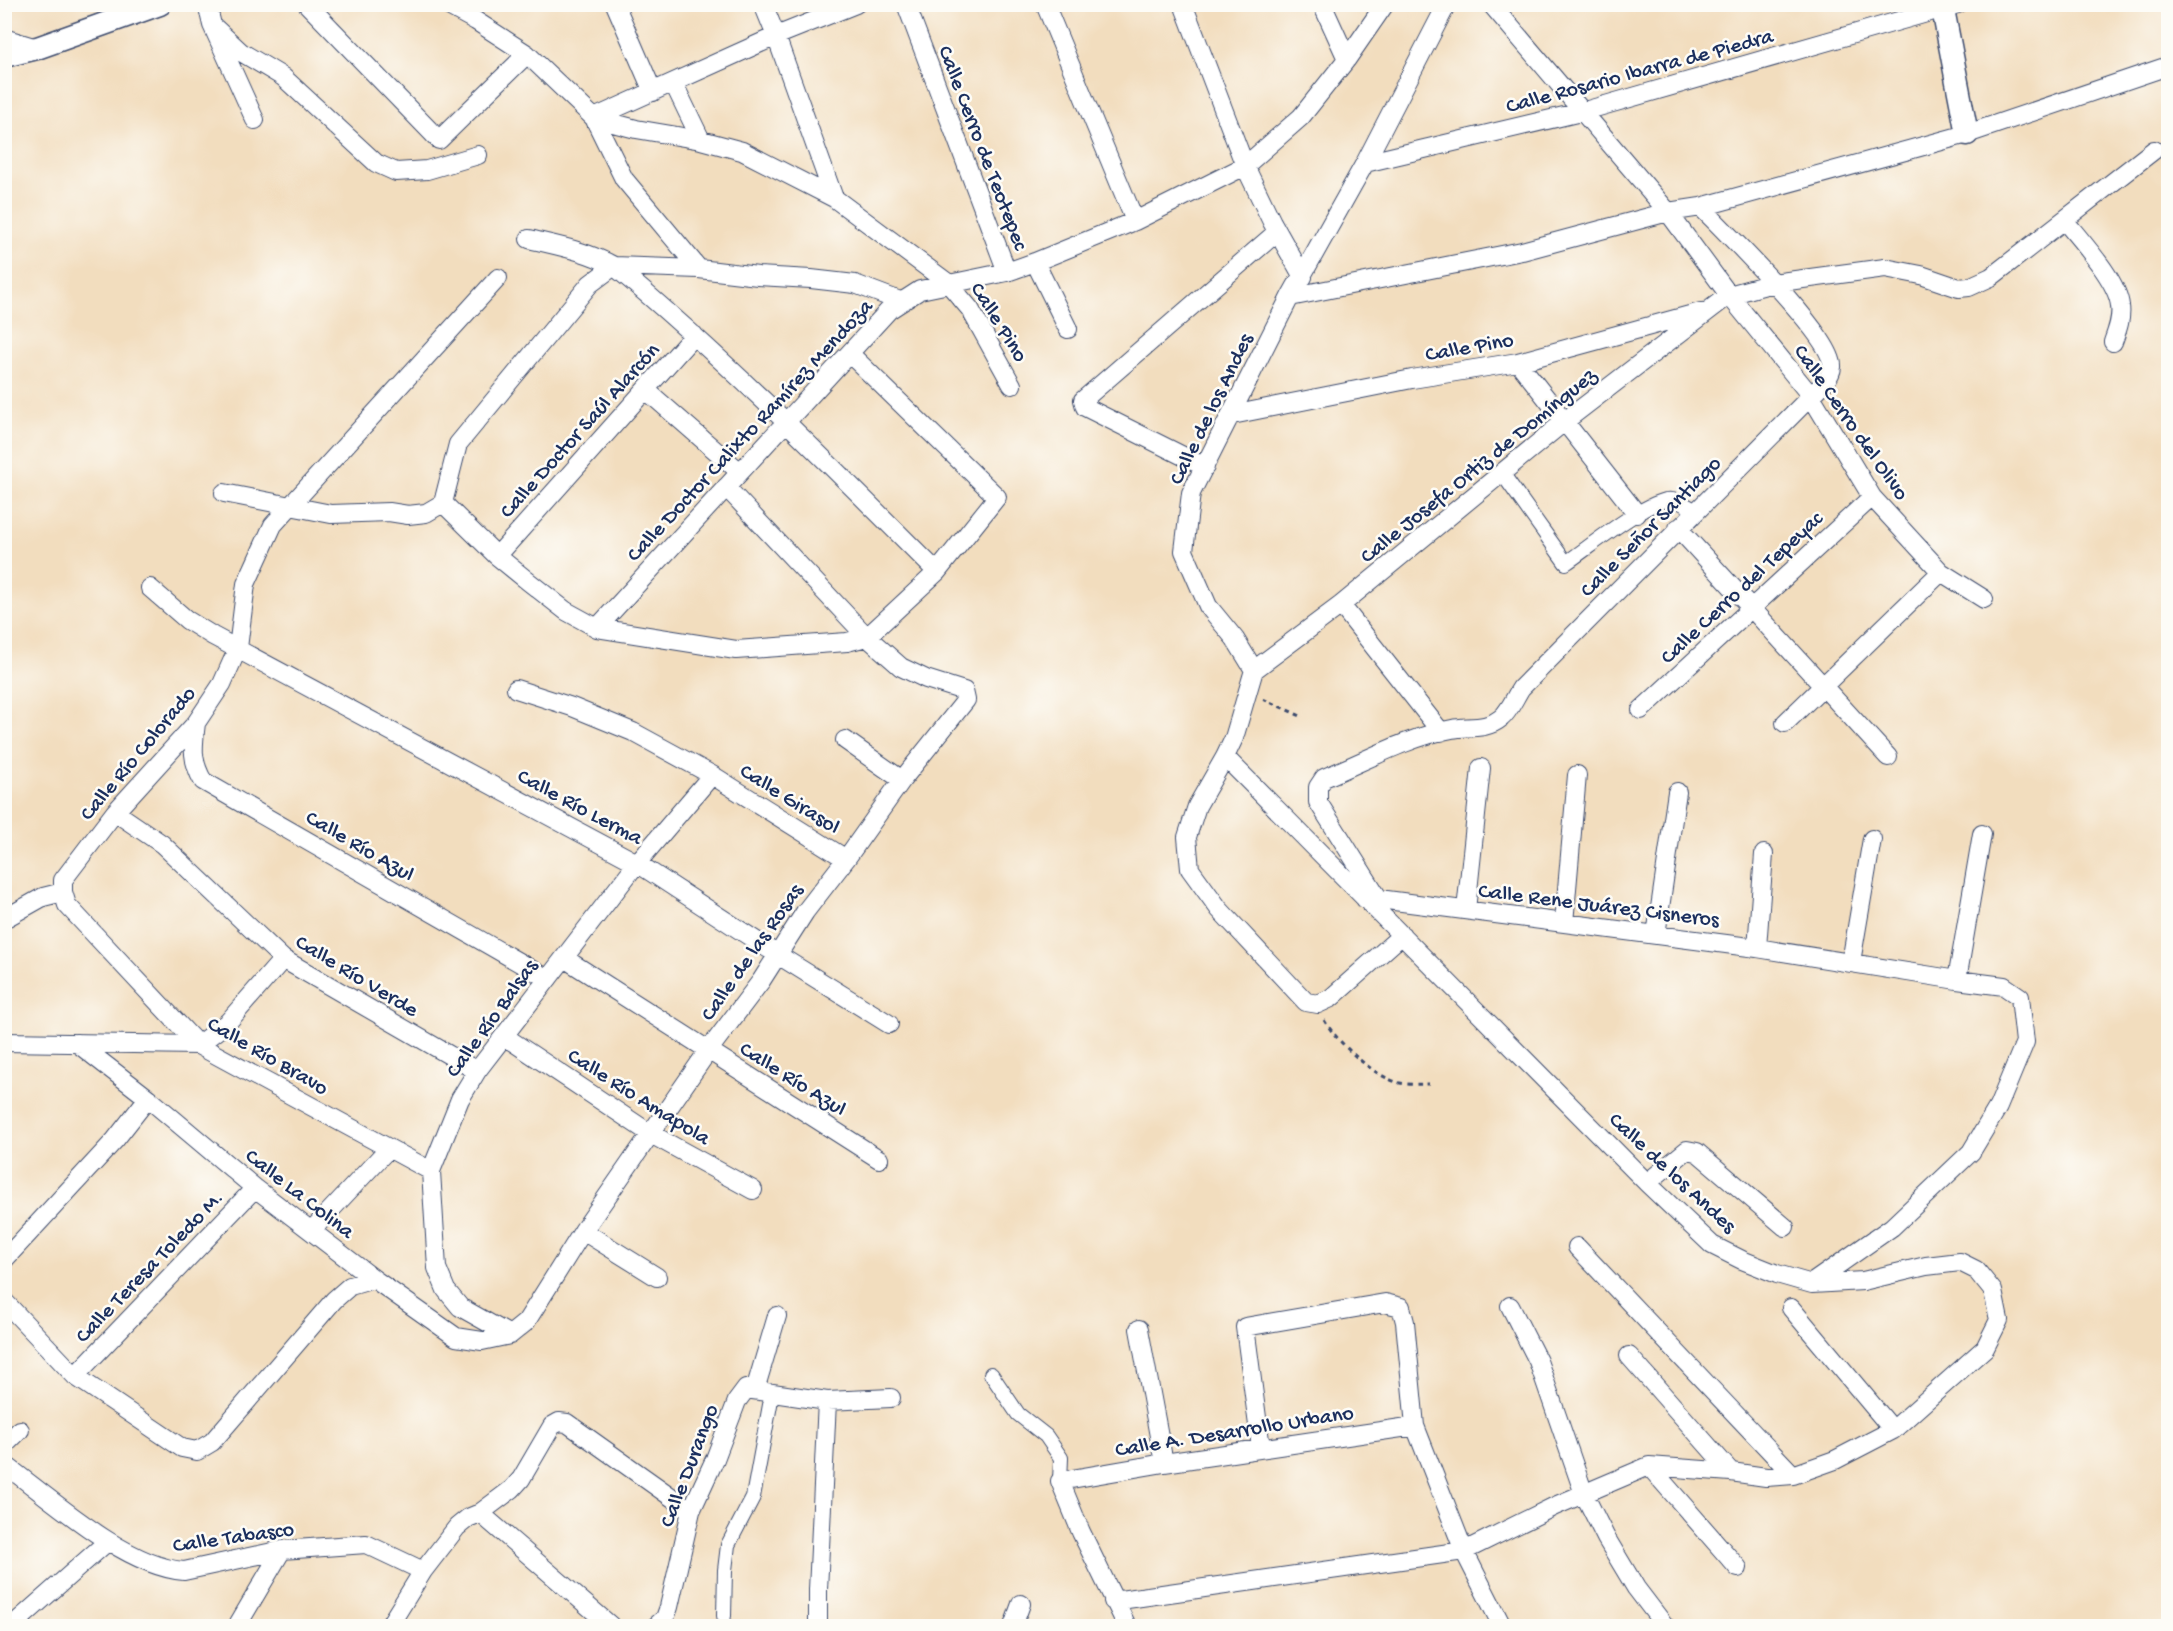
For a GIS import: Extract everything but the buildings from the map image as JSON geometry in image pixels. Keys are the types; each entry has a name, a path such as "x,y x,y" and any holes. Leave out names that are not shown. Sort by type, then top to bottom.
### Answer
{"street":[{"path":"4,56 37,48 160,4"},
{"path":"207,4 212,25 255,120"},
{"path":"307,4 439,140 526,54"},
{"path":"445,4 473,13 526,54 594,118 624,179 699,269"},
{"path":"615,4 652,92"},
{"path":"763,4 834,198"},
{"path":"594,118 674,84 776,36 856,4"},
{"name":"Calle Cerro de Teotepec","path":"906,4 1007,272"},
{"path":"1045,4 1135,221"},
{"path":"1183,4 1245,166 1277,232 1303,277"},
{"path":"1322,4 1347,59"},
{"name":"Calle Doctor Calixto Ramírez Mendoza","path":"597,628 786,421 900,301 920,290 1007,272 1035,262 1135,221 1245,166 1301,117 1347,59 1385,4"},
{"name":"Calle de los Andes","path":"1254,670 1235,639 1208,606 1184,551 1191,493 1290,297 1365,163 1447,4"},
{"name":"Calle Cerro del Olivo","path":"1491,4 1668,212 1729,295 1811,396 1872,497 1941,572 1984,599"},
{"path":"1948,6 1967,134"},
{"name":"Calle Rosario Ibarra de Piedra","path":"1365,163 1581,112 1948,6"},
{"path":"212,25 241,52 284,77 376,163 396,172 427,170 478,155"},
{"path":"4,38 37,48"},
{"path":"1290,297 1522,251 1668,212 1701,207 1967,134 2169,66"},
{"path":"674,84 701,140"},
{"name":"Calle Pino","path":"594,118 636,129 701,140 742,151 834,198 948,283 970,309 1012,385"},
{"path":"1729,295 1773,283 1885,268 1921,275 1959,288 1970,287 1991,276 2065,221 2154,150"},
{"path":"1701,207 1773,283"},
{"path":"2065,221 2115,286 2120,306 2118,326 2113,342"},
{"path":"1205,467 1085,407 1083,400 1277,232"},
{"path":"529,239 582,251 614,266 694,335 786,421 937,572"},
{"path":"1035,262 1068,329"},
{"path":"224,493 331,514 388,512 408,515 426,513 443,503 458,444 590,284 614,266 699,269 855,284 900,301"},
{"name":"Calle Río Colorado","path":"63,892 63,880 116,812 196,723 222,684 238,648 246,584 273,525 498,278"},
{"name":"Calle Señor Santiago","path":"1372,899 1318,802 1318,787 1324,778 1420,737 1454,728 1470,729 1484,726 1502,718 1521,688 1830,375 1833,364 1828,353 1816,334 1773,283"},
{"name":"Calle Josefa Ortiz de Domínguez","path":"1254,670 1341,605 1565,421 1729,295"},
{"name":"Calle Pino","path":"1232,415 1412,379 1518,362 1711,309"},
{"name":"Calle Doctor Saúl Alarcón","path":"497,556 694,335"},
{"path":"443,503 497,556 566,611 597,628 736,650 847,642 867,637 937,572 997,497 850,354"},
{"path":"1518,362 1637,514"},
{"path":"646,390 741,471"},
{"path":"1502,473 1566,562 1637,514 1667,500 1679,501 1696,511"},
{"path":"726,487 867,637"},
{"name":"Calle Cerro del Tepeyac","path":"1641,710 1872,497"},
{"path":"1678,528 1888,757"},
{"path":"1785,723 1941,572"},
{"name":"Calle Río Lerma","path":"150,588 187,620 213,636 637,863 889,1024"},
{"path":"1341,605 1442,732"},
{"name":"Calle de las Rosas","path":"510,1335 526,1322 583,1231 708,1051 761,981 806,912 902,780 966,700 964,691 926,679 901,667 867,637"},
{"path":"1254,670 1234,738 1226,757 1197,806 1187,837 1191,868 1219,909 1306,1002 1318,1004 1331,998 1402,935"},
{"name":"Calle Girasol","path":"516,689 572,707 633,732 711,775 846,859"},
{"name":"Calle Río Azul","path":"196,723 193,747 195,768 204,781 548,979"},
{"path":"845,740 902,780"},
{"path":"1226,757 1372,899"},
{"path":"1466,910 1481,768"},
{"name":"Calle Río Balsas","path":"510,1335 460,1307 446,1290 437,1268 431,1171 460,1099 477,1071 637,863 711,775"},
{"path":"1564,923 1577,775"},
{"path":"1656,935 1677,792"},
{"name":"Calle Río Verde","path":"116,812 162,844 283,960 477,1071"},
{"path":"1957,980 1982,834"},
{"path":"1851,962 1872,839"},
{"path":"1757,948 1764,854"},
{"path":"4,919 44,897 63,892"},
{"name":"Calle Río Bravo","path":"63,892 67,904 198,1045 431,1171"},
{"name":"Calle de los Andes","path":"1113,1601 1464,1551 1584,1494 1650,1466 1767,1477 1793,1475 1835,1460 1893,1430 1985,1348 1999,1320 1993,1291 1976,1270 1960,1262 1926,1266 1863,1281 1812,1284 1777,1274 1712,1245 1647,1184 1402,935 1372,899"},
{"name":"Calle Rene Juárez Cisneros","path":"1372,899 1851,962 2004,986 2020,997 2025,1042 1998,1107 1971,1152 1892,1227 1812,1284"},
{"name":"Calle Río Azul","path":"564,958 879,1159"},
{"path":"4,1042 198,1045 228,1022 283,960"},
{"name":"Calle Río Amapola","path":"504,1036 651,1134 753,1190"},
{"name":"Calle La Colina","path":"77,1043 148,1098 255,1188 374,1279 456,1337 482,1341 510,1335"},
{"path":"4,1260 115,1140 148,1098"},
{"path":"312,1231 389,1148"},
{"path":"1647,1184 1687,1150 1697,1152 1785,1227"},
{"name":"Calle Teresa Toledo M.","path":"75,1376 255,1188"},
{"path":"583,1231 657,1276"},
{"path":"1577,1247 1793,1475"},
{"path":"4,1301 75,1376 182,1448 197,1451 212,1442 334,1300 350,1286 374,1279"},
{"path":"1261,1448 1245,1327 1386,1303 1401,1307 1405,1322 1415,1426 1464,1551 1502,1626"},
{"path":"1510,1306 1538,1361 1584,1494 1623,1568 1665,1626"},
{"path":"1791,1308 1893,1430"},
{"name":"Calle Durango","path":"656,1626 665,1618 669,1607 691,1511 715,1459 737,1401 758,1391 761,1365 777,1316"},
{"path":"1139,1329 1164,1463"},
{"path":"1629,1356 1731,1472"},
{"path":"991,1374 1018,1414 1046,1436 1060,1458 1060,1481 1113,1601 1127,1626"},
{"path":"724,1616 728,1545 753,1497 758,1391 827,1401 891,1398"},
{"path":"818,1626 827,1401"},
{"path":"389,1626 423,1571 457,1527 512,1489 521,1479 552,1426 559,1422 567,1423 691,1511"},
{"name":"Calle A. Desarrollo Urbano","path":"1060,1481 1164,1463 1415,1426"},
{"path":"4,1446 20,1430"},
{"name":"Calle Tabasco","path":"4,1464 107,1542 170,1570 184,1571 282,1550 366,1544 423,1571"},
{"path":"1650,1466 1738,1568"},
{"path":"480,1513 611,1626"},
{"path":"12,1626 107,1542"},
{"path":"237,1626 282,1550"},
{"path":"1013,1626 1021,1604"}],"path":[{"path":"1248,692 1303,717"},
{"path":"1318,1004 1322,1017 1334,1036 1360,1060 1389,1080 1403,1084 1429,1084"}]}
